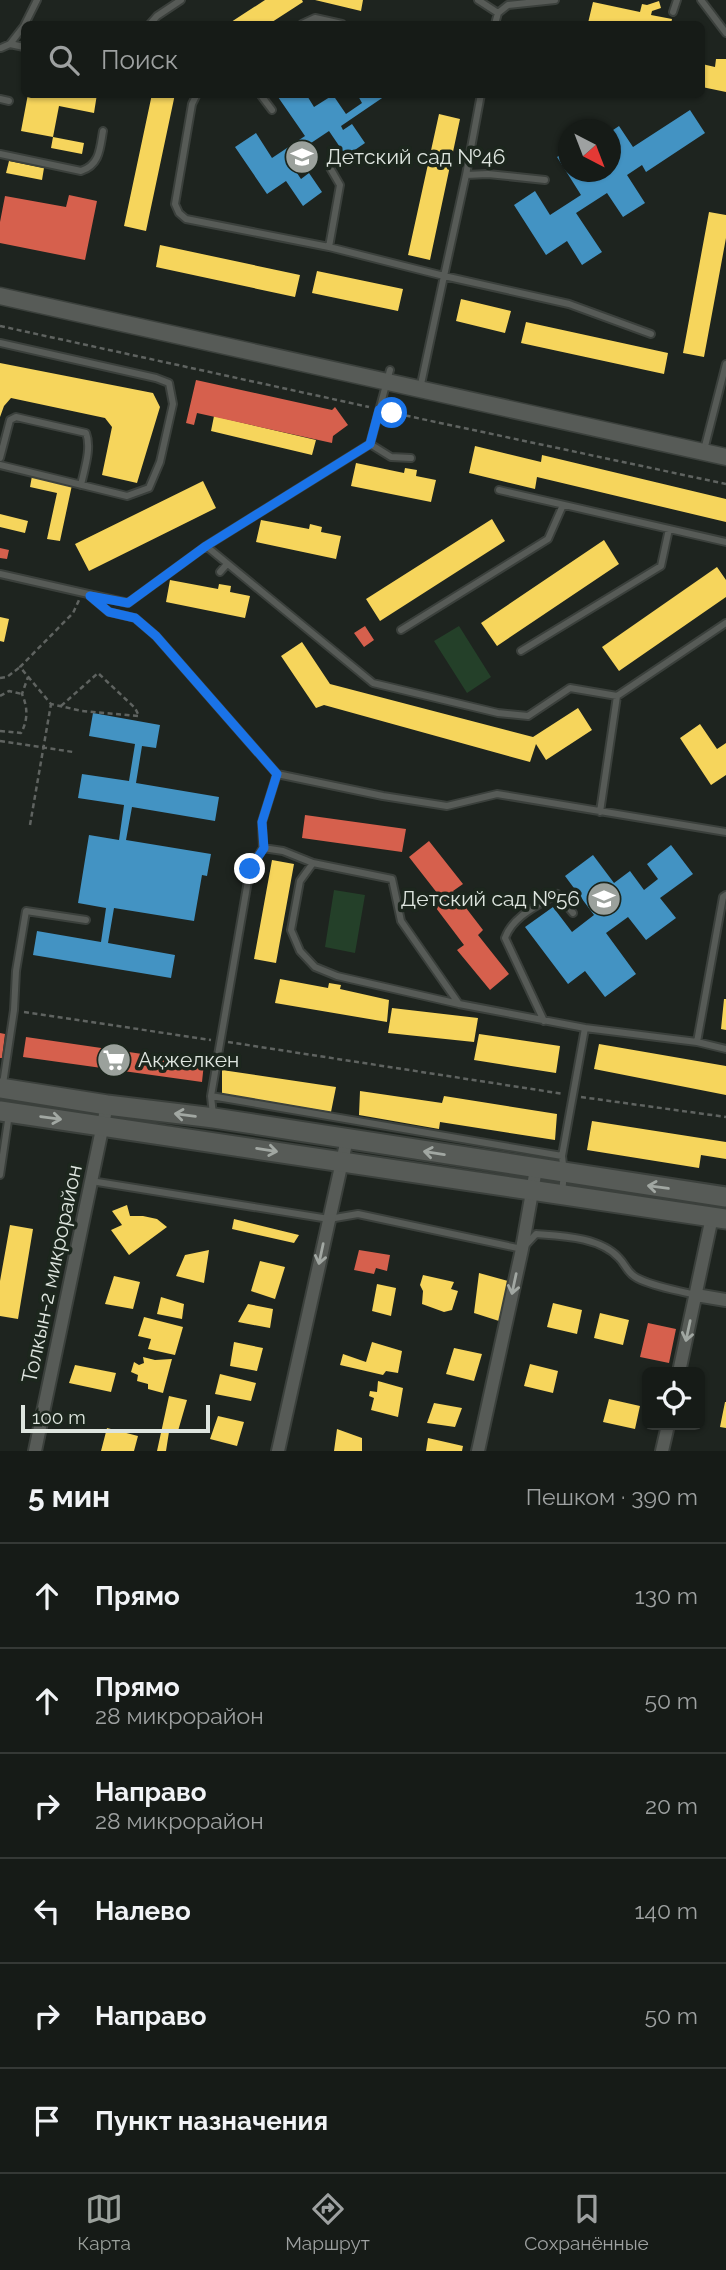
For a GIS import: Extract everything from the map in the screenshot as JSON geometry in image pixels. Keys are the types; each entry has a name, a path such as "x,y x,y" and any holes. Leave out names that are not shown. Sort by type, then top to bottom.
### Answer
{"main road":[{"path":"1,1088 214,1118 536,1169 563,1164 726,1197"},
{"path":"5,1112 719,1218"}],"street":[{"path":"0,296 388,376 420,389 726,457"},
{"name":"Толкын-2 микрорайон","path":"35,1451 107,1105"},
{"path":"278,1451 347,1139"},
{"path":"478,1451 522,1249 536,1169"},
{"path":"680,1367 696,1295 719,1218"},
{"path":"696,1295 726,1300"},
{"path":"662,1451 667,1430"}],"lane":[{"path":"27,21 37,0"},
{"path":"153,21 181,0"},
{"path":"478,0 498,13"},
{"path":"496,21 498,13 508,5 555,0"},
{"path":"673,12 677,0"},
{"path":"701,0 726,33"},
{"path":"308,21 315,18 328,21"},
{"path":"0,50 10,44 21,30"},
{"path":"10,44 21,46"},
{"path":"195,98 191,104 175,204 178,212 186,219 329,247 569,304 651,334"},
{"path":"263,98 272,110"},
{"path":"420,389 480,98"},
{"path":"0,99 9,101"},
{"path":"0,154 81,172 90,169 97,161 103,131"},
{"path":"329,166 340,185 329,247"},
{"path":"466,175 488,174 545,180"},
{"path":"0,344 156,378 169,383 173,404 160,462 149,488 127,496 0,465"},
{"path":"704,452 726,364"},
{"path":"0,574 128,603 206,546 370,444 388,376"},
{"path":"0,458 10,421 16,417 86,433 86,457 80,485"},
{"path":"370,444 391,457 411,458"},
{"path":"499,490 726,542"},
{"path":"401,630 548,539 562,505"},
{"path":"520,651 661,566 669,529"},
{"path":"206,546 373,684 498,713 528,716 570,688 617,696 726,623"},
{"path":"220,572 227,564"},
{"path":"86,595 109,612 135,618 156,636 277,774 447,806 497,794 726,832"},
{"path":"600,812 617,696"},
{"path":"214,1118 211,1096 250,869 264,848 262,822 277,774"},
{"path":"264,848 283,851 313,863 392,879 401,922 459,1004"},
{"path":"313,863 300,881 291,930 300,951 315,967 337,976 544,1021 697,1042 726,1049"},
{"path":"544,1021 505,938 509,928 524,913 557,894 573,913"},
{"path":"697,1042 723,897 726,895"},
{"path":"1,1088 26,911 86,920"},
{"path":"562,1195 563,1164 585,1028"},
{"path":"211,1096 563,1164"},
{"path":"0,1175 5,1112"},
{"path":"91,1181 329,1219 358,1214 522,1249 536,1234 570,1237 599,1245 619,1257 627,1271 637,1278 696,1295"}],"path":[{"path":"0,326 726,484"},
{"path":"0,678 7,677 20,667 73,613 86,595"},
{"path":"20,667 51,704 82,711 139,716 135,708 98,673 61,706"},
{"path":"0,731 21,733 27,722 22,694 29,677"},
{"path":"0,696 9,691 22,694"},
{"path":"30,825 51,704"},
{"path":"0,741 73,752"},
{"path":"14,1010 726,1117"}],"green space":[{"path":"459,626 491,677 467,693 434,641"},
{"path":"334,890 365,895 355,953 325,947"}],"building: Жильё":[{"path":"265,0 303,2 274,21 233,21"},
{"path":"315,0 363,0 361,11"},
{"path":"659,1 661,8 652,11 651,15 672,21 588,21 593,2 640,12 642,4"},
{"path":"716,59 726,59 726,92 705,88 705,65 715,67"},
{"path":"27,98 96,98 94,113 59,106 53,137 21,131"},
{"path":"151,98 174,98 146,231 124,226"},
{"path":"439,114 460,119 430,260 408,255"},
{"path":"53,137 84,143 82,154 51,148"},
{"path":"9,161 44,168 42,180 6,173"},
{"path":"709,212 726,215 726,238 704,357 683,353"},
{"path":"160,245 300,275 295,297 156,267"},
{"path":"317,271 403,289 398,311 312,293"},
{"path":"461,299 511,311 505,333 456,321"},
{"path":"526,322 668,353 664,374 521,343"},
{"path":"0,363 153,393 160,407 137,483 102,475 112,427 105,418 11,398 0,417"},
{"path":"214,416 316,440 312,455 211,431"},
{"path":"475,446 541,462 542,455 726,499 726,522 537,477 535,489 469,473"},
{"path":"356,463 404,473 405,468 417,470 416,476 436,480 431,502 351,486"},
{"path":"32,476 72,485 60,541 47,539 57,493 30,487"},
{"path":"203,481 216,508 89,571 75,544"},
{"path":"0,514 28,521 25,533 0,527"},
{"path":"492,519 505,541 380,621 366,599"},
{"path":"261,520 309,529 310,524 322,527 321,532 341,536 336,559 256,542"},
{"path":"604,540 619,564 497,646 481,623"},
{"path":"717,567 726,580 726,597 619,671 602,647"},
{"path":"170,580 218,589 219,584 231,586 230,592 250,596 245,618 166,602"},
{"path":"0,617 9,619 4,642 0,641"},
{"path":"302,642 330,684 533,737 578,708 592,730 546,760 536,744 530,762 324,705 316,708 281,656"},
{"path":"700,724 717,749 726,743 726,775 711,785 680,738"},
{"path":"272,860 294,864 276,963 254,959"},
{"path":"280,979 328,988 329,983 341,985 340,989 389,1000 387,1022 275,1003"},
{"path":"726,999 726,1030 721,1029"},
{"path":"392,1008 478,1018 474,1042 388,1033"},
{"path":"479,1034 560,1046 556,1073 474,1060"},
{"path":"599,1044 726,1066 726,1095 594,1069"},
{"path":"222,1070 336,1087 331,1112 222,1094"},
{"path":"360,1091 442,1103 444,1096 557,1114 555,1140 440,1122 439,1129 359,1115"},
{"path":"592,1121 726,1142 726,1159 701,1155 699,1168 587,1150"},
{"path":"127,1205 130,1216 157,1219 167,1227 129,1255 111,1230 122,1225 112,1211"},
{"path":"234,1219 299,1235 294,1243 232,1229"},
{"path":"10,1225 33,1229 18,1319 0,1316 0,1281"},
{"path":"209,1250 204,1283 176,1276 185,1255"},
{"path":"260,1261 285,1267 275,1299 251,1291"},
{"path":"479,1273 508,1281 499,1321 474,1313"},
{"path":"423,1275 454,1282 451,1289 458,1291 452,1310 444,1312 422,1304 423,1291 420,1285"},
{"path":"114,1276 140,1282 133,1309 105,1304"},
{"path":"377,1284 396,1288 391,1316 372,1311"},
{"path":"161,1297 184,1304 182,1319 157,1314"},
{"path":"553,1303 582,1310 577,1334 547,1327"},
{"path":"248,1304 273,1309 270,1328 238,1322"},
{"path":"600,1313 629,1320 623,1345 594,1338"},
{"path":"144,1317 183,1327 175,1355 148,1349 151,1339 138,1336"},
{"path":"234,1342 263,1348 257,1371 230,1366"},
{"path":"372,1342 402,1351 398,1373 386,1371 383,1375 340,1365 343,1354 366,1362"},
{"path":"454,1348 482,1354 474,1381 446,1374"},
{"path":"143,1357 155,1360 172,1359 163,1393 148,1389 148,1384 137,1381 138,1375 131,1372 134,1362 139,1365 144,1363"},
{"path":"530,1364 558,1371 553,1393 524,1386"},
{"path":"75,1365 116,1373 111,1392 69,1383"},
{"path":"220,1374 256,1383 251,1401 215,1394"},
{"path":"378,1381 403,1388 398,1417 371,1410 374,1398 369,1396 370,1391 377,1392"},
{"path":"169,1396 187,1400 178,1431 169,1432 166,1451 157,1451"},
{"path":"609,1399 640,1406 635,1429 603,1422"},
{"path":"726,1402 726,1428 720,1427"},
{"path":"434,1403 462,1408 455,1427 427,1423"},
{"path":"218,1416 244,1422 237,1446 210,1439"},
{"path":"107,1428 138,1436 134,1451 101,1451"},
{"path":"337,1429 362,1438 362,1451 334,1451"},
{"path":"428,1438 463,1446 462,1451 426,1451"}],"building: Торговля":[{"path":"69,195 97,201 85,260 0,243 0,222 5,196 66,207"},
{"path":"196,380 332,410 335,407 348,425 333,436 332,443 197,413 194,425 186,423"},
{"path":"0,548 9,550 7,559 0,558"},
{"path":"365,626 374,640 364,647 354,633"},
{"path":"305,815 406,829 402,852 302,838"},
{"path":"429,841 463,884 453,891 483,930 478,935 509,974 490,990 457,950 464,945 433,904 441,898 409,857"},
{"path":"0,1033 5,1034 2,1058 0,1058"},
{"name":"Ақжелкен","path":"26,1037 204,1063 202,1082 23,1057"},
{"path":"359,1250 390,1255 387,1271 376,1268 374,1274 354,1270"},
{"path":"648,1323 676,1329 669,1363 640,1357"}],"building: Школы":[{"path":"279,98 308,98 314,107 328,98 335,98 346,114 362,103 359,98 382,98 341,126 343,130 352,124 365,143 346,156 329,131 296,153 304,164 295,170 301,179 309,173 322,192 303,206 286,181 267,194 235,147 256,133 272,158 305,136"},
{"path":"690,110 705,133 646,172 642,165 627,175 645,203 623,217 607,193 576,213 602,252 582,265 567,241 546,255 514,205 535,191 550,215 581,195 573,182 621,182 621,129 633,147"},
{"path":"93,713 160,725 156,748 142,746 136,783 219,797 215,821 132,807 126,840 211,854 207,876 202,875 194,921 114,908 108,943 175,955 171,978 33,955 37,931 101,942 106,908 78,903 89,835 119,840 124,805 78,798 82,774 129,781 135,744 89,736"},
{"path":"671,845 693,874 660,898 676,918 646,940 628,917 606,933 636,974 605,997 585,971 568,984 525,927 553,907 572,932 594,915 565,876 593,855 614,883 630,871 644,890 658,879 647,864"}],"place":[{"name":"Детский сад №46","path":"302,157"},
{"name":"Детский сад №56","path":"604,899"},
{"name":"Ақжелкен","path":"114,1060"}],"route":[{"path":"250,869 264,848 262,822 277,774 156,636 135,618 109,612 90,596 128,603 206,546 370,444 379,410 392,413"}]}
